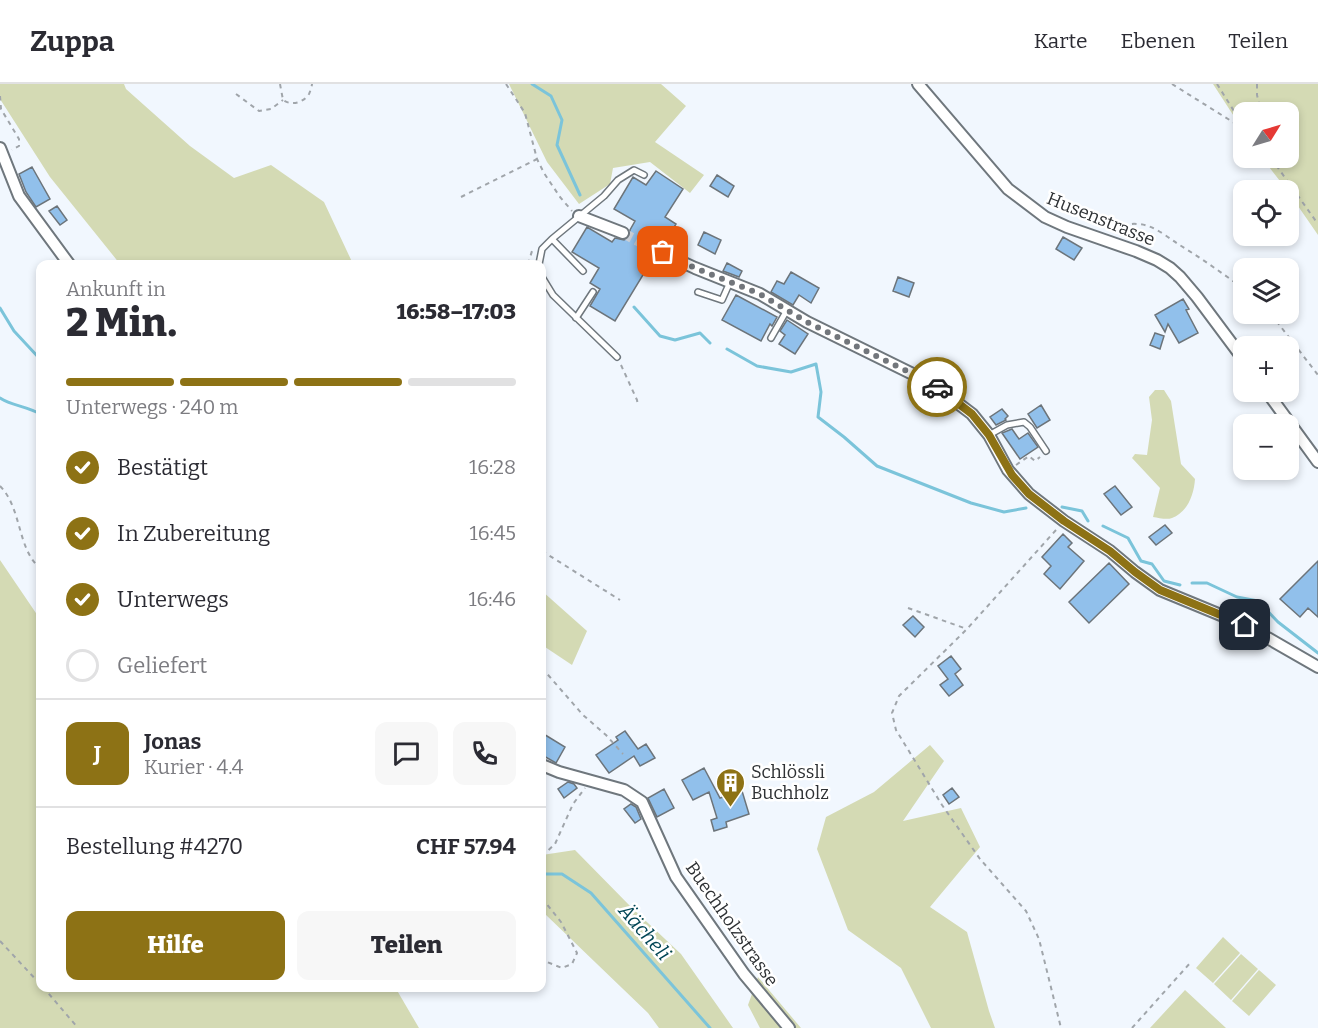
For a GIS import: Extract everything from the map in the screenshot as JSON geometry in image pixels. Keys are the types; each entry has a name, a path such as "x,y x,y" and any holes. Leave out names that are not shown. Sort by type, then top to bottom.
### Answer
{"street":[{"name":"Husenstrasse","path":"918,84 1001,182 1020,199 1045,217 1067,227 1157,260 1180,277 1233,346"},
{"path":"0,149 19,196 66,260"},
{"path":"579,216 623,233"},
{"path":"649,247 760,294 807,322 931,383 972,414 989,435 1008,470 1029,494 1064,521 1110,551 1160,590 1245,625 1318,667"},
{"path":"1274,402 1318,462"},
{"name":"Buechholzstrasse","path":"546,767 624,790 642,802 676,877 744,974 789,1028"}],"lane":[{"path":"540,260 542,249 618,180 634,170 644,175"},
{"path":"552,239 583,271"},
{"path":"651,268 663,252"},
{"path":"698,292 722,300 730,282"},
{"path":"546,284 553,295 617,357"},
{"path":"576,318 593,292"},
{"path":"771,338 787,310"},
{"path":"989,435 1007,425 1024,422 1046,451"}],"path":[{"path":"280,84 283,100 288,103 300,103 310,93 312,84"},
{"path":"506,84 525,113 537,159 544,173 568,207 579,216"},
{"path":"1172,84 1233,121"},
{"path":"1217,84 1233,110"},
{"path":"1257,84 1259,102"},
{"path":"236,94 259,111 271,109 283,100"},
{"path":"0,96 1,110 19,139 19,146 12,150 0,149"},
{"path":"461,197 537,159"},
{"path":"1279,168 1318,224"},
{"path":"1114,243 1123,227 1140,224 1156,230 1233,281"},
{"path":"1280,324 1318,375"},
{"path":"617,357 638,400 638,406"},
{"path":"1008,470 1029,456 1032,459"},
{"path":"0,486 12,503 28,554 36,563"},
{"path":"1061,1028 1039,939 1026,911 980,859 949,814 896,730 892,713 899,696 967,629 1064,521"},
{"path":"546,554 620,600"},
{"path":"908,608 967,629"},
{"path":"546,674 583,716 606,735 623,754"},
{"path":"546,852 555,844 573,804 590,781"},
{"path":"546,903 561,922 577,953 572,964 562,968 546,962"},
{"path":"0,941 36,980"},
{"path":"1132,1028 1191,962"},
{"path":"47,992 78,1028"}],"green space":[{"path":"0,84 124,84 126,89 190,146 234,178 271,165 324,202 351,260 117,260 50,177 0,99"},
{"path":"509,84 661,84 686,106 655,142 704,175 690,193 650,162 613,168 610,184 579,204 547,162"},
{"path":"1213,84 1318,84 1318,235 1299,207 1299,180 1279,180 1270,168 1299,168 1299,102 1233,102 1233,115"},
{"path":"1155,390 1164,390 1171,401 1181,464 1195,479 1192,496 1186,507 1178,515 1168,519 1153,517 1160,488 1132,458 1135,454 1147,455 1152,420 1149,397"},
{"path":"0,560 36,613 36,992 398,992 419,1028 0,1028"},
{"path":"546,595 587,631 572,665 546,648"},
{"path":"930,745 944,761 903,821 961,808 980,847 930,907 967,932 995,1028 931,1028 901,968 848,930 817,849 826,817 874,792"},
{"path":"575,850 681,954 733,1028 659,1028 648,1013 546,915 546,854"},
{"path":"1223,937 1240,953 1213,983 1196,968"},
{"path":"1241,954 1258,969 1231,1000 1214,984"},
{"path":"1259,970 1276,985 1249,1016 1232,1001"},
{"path":"758,977 801,1028 760,1028 748,1005"},
{"path":"1185,990 1226,1028 1150,1028"}],"building":[{"path":"32,167 50,199 36,207 26,192 19,174"},
{"path":"656,171 683,189 665,217 676,224 667,239 655,232 650,240 642,243 643,251 648,255 643,263 647,266 646,270 615,321 590,306 600,289 590,283 599,268 572,252 587,227 612,242 615,238 624,240 628,238 635,221 614,209 633,177 646,185"},
{"path":"717,175 734,186 728,197 710,186"},
{"path":"57,206 67,220 60,225 49,211"},
{"path":"704,232 721,240 715,254 698,245"},
{"path":"1063,237 1082,248 1074,260 1056,249"},
{"path":"727,263 742,271 739,277 723,271"},
{"path":"791,272 819,288 811,303 799,295 793,305 771,292 777,281 784,284"},
{"path":"898,277 914,283 909,297 893,291"},
{"path":"736,295 777,317 772,326 770,324 761,341 722,320"},
{"path":"1183,299 1198,333 1179,343 1168,324 1165,332 1155,315"},
{"path":"787,320 808,334 795,354 779,344 785,335 780,331"},
{"path":"1155,333 1164,336 1160,349 1150,345"},
{"path":"1041,405 1050,420 1037,428 1028,414"},
{"path":"1002,409 1008,416 1006,420 996,425 990,417"},
{"path":"1012,429 1019,439 1028,433 1038,447 1020,459 1002,433"},
{"path":"1115,486 1132,507 1121,515 1104,494"},
{"path":"1165,525 1172,533 1156,545 1149,537"},
{"path":"1063,534 1072,543 1068,547 1084,561 1060,589 1044,574 1051,566 1042,557"},
{"path":"1318,561 1318,617 1308,608 1300,617 1280,599"},
{"path":"1109,563 1129,584 1089,623 1069,602"},
{"path":"913,616 924,627 915,637 903,625"},
{"path":"951,656 961,669 955,674 963,685 949,696 940,685 948,679 938,666"},
{"path":"625,731 638,749 646,744 655,758 640,766 634,756 609,773 596,755 618,740 616,737"},
{"path":"546,735 565,747 556,763 546,757"},
{"path":"704,768 720,798 742,791 749,814 726,822 727,827 714,831 711,820 717,818 709,792 693,800 682,780"},
{"path":"568,782 577,788 564,798 558,789"},
{"path":"952,788 959,797 949,804 943,795"},
{"path":"664,789 674,808 657,817 648,798"},
{"path":"631,804 636,807 641,819 635,823 624,809"}],"waterway":[{"path":"532,84 551,96 562,120 557,145 580,195"},
{"path":"634,307 660,336 675,340 700,333 710,343"},
{"path":"0,308 14,331 36,355"},
{"path":"727,349 757,366 791,372 816,364 821,392 818,417 877,466 971,503 1004,512 1026,508"},
{"path":"0,398 36,412"},
{"path":"1062,507 1082,511 1088,521"},
{"path":"1103,526 1128,538 1141,561 1152,564 1164,581 1180,585"},
{"path":"1192,583 1207,583 1237,597 1258,601 1278,622 1318,653"},
{"name":"Äächeli","path":"546,874 562,874 591,893 710,1028"}],"tunnel":[{"path":"623,233 649,247"}],"way so far":[{"path":"663,252 695,268 760,294 807,322 937,387"}],"place":[{"name":"Schlössli Buchholz","path":"730,808"}],"route":[{"path":"937,387 972,414 989,435 1008,470 1029,494 1064,521 1110,551 1160,590 1245,625"}]}
